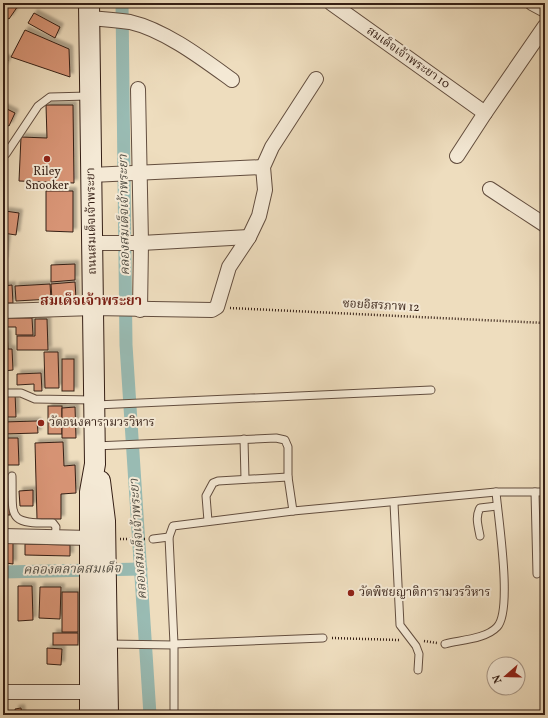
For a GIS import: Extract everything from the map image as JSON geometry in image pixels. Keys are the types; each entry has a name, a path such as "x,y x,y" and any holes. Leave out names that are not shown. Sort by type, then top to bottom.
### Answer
{"main road":[{"name":"ถนนสมเด็จเจ้าพระยา","path":"95,13 90,96 100,175 92,243 95,455 90,492 90,538 97,564"},
{"name":"ถนนสมเด็จเจ้าพระยา","path":"90,715 88,692 97,592 97,564 105,521 102,490 95,455"},
{"name":"ถนนสมเด็จเจ้าพระยา","path":"97,592 106,644 109,691 108,715"},
{"path":"88,692 109,691"}],"street":[{"name":"สมเด็จเจ้าพระยา 10","path":"331,3 485,112"},
{"path":"532,3 545,10"},
{"path":"95,13 131,23 191,50 232,80"},
{"path":"458,156 485,112 545,26"},
{"path":"3,311 93,308 116,310 212,310 218,305 229,267 249,237 258,216 265,190 263,167 272,147 316,79"},
{"path":"137,310 135,175 138,89"},
{"path":"100,175 135,175 263,167"},
{"path":"490,189 545,226"},
{"path":"92,243 249,237"},
{"path":"3,536 90,538"},
{"path":"3,692 88,692"}],"lane":[{"path":"6,154 38,106 50,97 90,96"},
{"path":"3,393 21,393 35,399 120,405 431,390"},
{"path":"95,455 123,444 276,438 285,440 288,447 288,477 293,512"},
{"path":"244,440 245,479"},
{"path":"12,476 13,510 16,517 21,522 53,523 56,527 55,538"},
{"path":"208,521 206,496 213,483 245,479 288,477"},
{"path":"174,715 174,644 169,537 173,526 293,512 496,492 545,492"},
{"path":"445,644 485,635 496,629 503,615 504,595 496,492"},
{"path":"535,492 537,574"},
{"path":"394,503 400,625 403,632 413,640 419,654 418,670"},
{"path":"480,536 477,517 480,508 497,506"},
{"path":"153,539 169,537"},
{"path":"106,644 174,644 323,638"}],"path":[{"name":"ซอยอิสรภาพ 12","path":"218,305 545,324"},
{"path":"128,539 153,539"},
{"path":"323,638 413,640 445,644"}],"building":[{"path":"3,3 20,3 9,19 3,15"},
{"path":"34,13 60,27 55,38 28,23"},
{"path":"25,30 69,49 70,77 11,57"},
{"path":"3,57 8,60 3,69"},
{"name":"Riley Snooker","path":"46,105 73,105 74,183 19,181 21,137 47,138"},
{"path":"3,107 15,113 9,126 3,123"},
{"path":"46,191 73,191 73,232 46,231"},
{"path":"5,211 19,213 16,235 3,233"},
{"path":"3,237 7,238 4,261 3,261"},
{"path":"75,264 75,280 51,282 51,265"},
{"path":"75,282 76,299 52,300 51,284"},
{"path":"50,284 51,299 16,301 15,286"},
{"path":"12,285 13,303 3,303 3,286"},
{"path":"3,318 32,318 33,335 16,335 16,327 3,327"},
{"path":"35,319 47,319 48,350 17,350 17,336 35,336"},
{"path":"3,333 7,333 8,349 12,349 13,370 3,371"},
{"path":"44,352 58,352 59,388 45,388"},
{"path":"62,359 74,359 74,391 62,391"},
{"path":"41,373 42,391 34,391 34,384 17,385 17,374"},
{"path":"15,393 16,417 3,417 3,394"},
{"path":"48,406 62,406 62,434 48,434"},
{"path":"75,407 76,438 62,438 62,408"},
{"path":"37,421 38,433 3,434 3,422"},
{"path":"3,438 18,438 19,465 3,465"},
{"path":"63,442 64,466 75,465 76,493 61,494 61,519 37,519 35,443"},
{"path":"3,476 9,476 10,515 3,515"},
{"path":"33,490 33,506 20,506 19,491"},
{"path":"13,542 13,564 6,563 6,543"},
{"path":"25,544 70,545 70,556 25,555"},
{"path":"18,586 32,586 33,620 18,621"},
{"path":"40,587 61,587 60,619 39,618"},
{"path":"62,592 78,592 78,632 62,632"},
{"path":"53,633 78,633 78,645 53,645"},
{"path":"47,648 62,649 61,665 47,664"},
{"path":"21,708 22,715 16,715 15,709"}],"waterway":[{"name":"คลองสมเด็จเจ้าพระยา","path":"122,3 126,345 150,715"},
{"name":"คลองตลาดสมเด็จ","path":"3,572 141,569"}],"place":[{"name":"Riley Snooker","path":"47,159"},
{"name":"วัดอนงคารามวรวิหาร","path":"41,423"},
{"name":"วัดพิชยญาติการามวรวิหาร","path":"351,593"}],"district":[{"name":"สมเด็จเจ้าพระยา","path":"91,301"}]}
